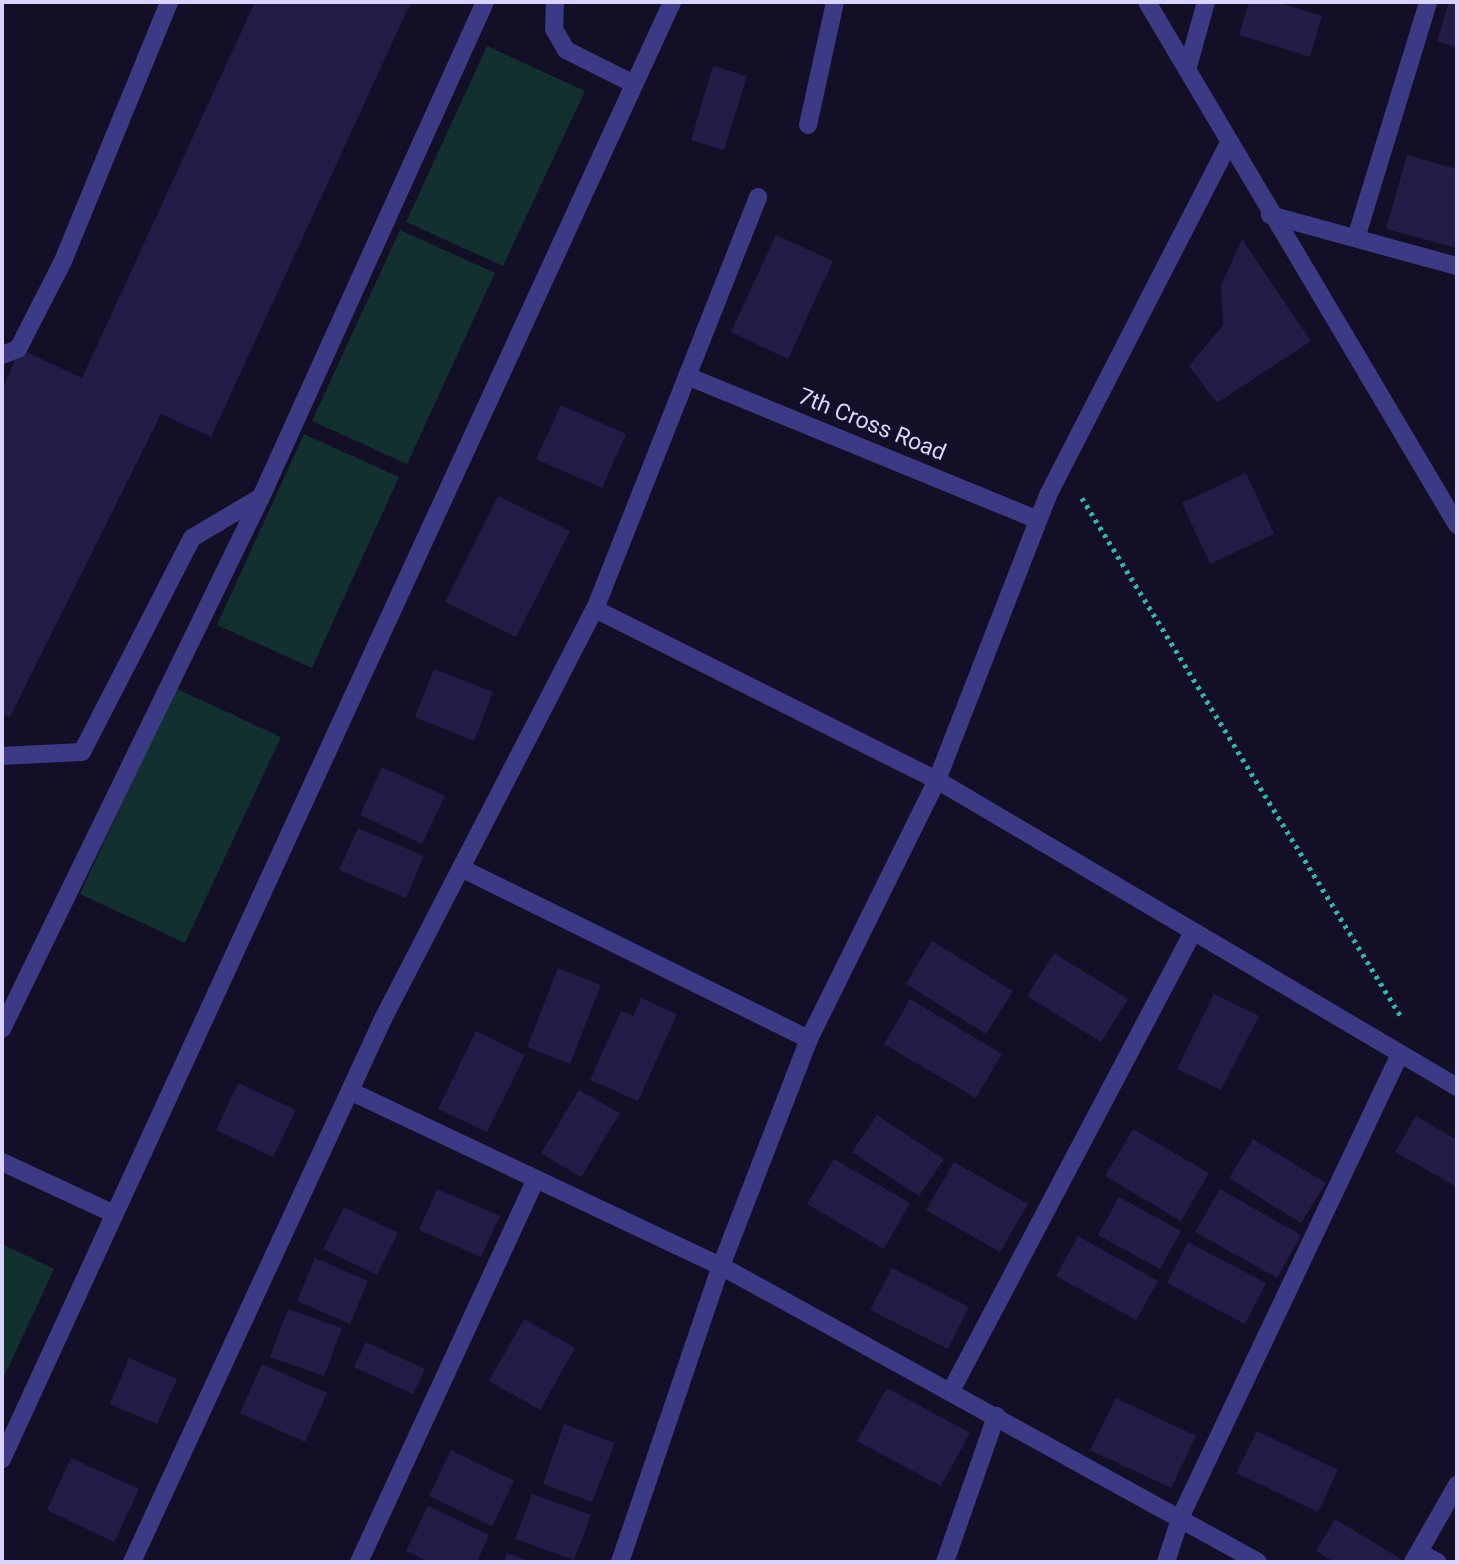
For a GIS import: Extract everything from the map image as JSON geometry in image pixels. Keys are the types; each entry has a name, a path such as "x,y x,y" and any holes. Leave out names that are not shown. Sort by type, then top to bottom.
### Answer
{"street":[{"path":"2,355 18,349 63,261 169,2"},
{"path":"2,1029 261,497 485,2"},
{"path":"555,2 554,29 565,50 634,84"},
{"path":"2,1459 112,1213 672,2"},
{"path":"808,125 835,2"},
{"path":"1147,2 1270,215 1457,525"},
{"path":"1187,70 1206,2"},
{"path":"1356,238 1428,2"},
{"path":"620,1562 721,1266 809,1039 937,780 1038,520 1229,143"},
{"path":"132,1562 350,1091 461,868 595,610 758,197"},
{"path":"1270,215 1457,266"},
{"name":"7th Cross Road","path":"687,376 1038,520"},
{"path":"2,756 82,752 192,538 261,497"},
{"path":"595,610 937,780 1457,1087"},
{"path":"461,868 809,1039"},
{"path":"951,1391 1193,932"},
{"path":"1166,1562 1181,1516 1400,1054"},
{"path":"350,1091 721,1266 1181,1516 1258,1562"},
{"path":"2,1163 112,1213"},
{"path":"359,1562 537,1179"},
{"path":"945,1562 996,1416"},
{"path":"1437,1562 1416,1557 1457,1485"}],"path":[{"path":"1063,467 1409,1029"}],"green space":[{"path":"487,46 585,91 503,266 406,222"},
{"path":"400,230 495,273 407,464 312,421"},
{"path":"304,434 399,477 312,668 217,625"},
{"path":"175,688 281,737 185,943 80,894"},
{"path":"2,1244 54,1269 2,1381"}],"building":[{"path":"255,2 411,2 211,437 161,414 10,717 2,714 2,389 20,349 82,378"},
{"path":"1249,2 1276,2 1322,16 1310,57 1239,35"},
{"path":"1449,2 1457,2 1457,48 1437,41"},
{"path":"713,66 747,76 724,150 691,140"},
{"path":"1407,155 1457,169 1457,248 1386,229"},
{"path":"776,235 833,261 788,359 731,332"},
{"path":"1242,239 1311,341 1217,403 1189,366 1223,325 1221,286"},
{"path":"561,405 626,434 602,488 536,459"},
{"path":"1246,473 1274,534 1210,564 1182,503"},
{"path":"498,496 570,531 516,637 445,602"},
{"path":"434,669 493,692 474,741 415,717"},
{"path":"382,767 445,796 422,844 360,815"},
{"path":"358,828 424,856 406,898 339,870"},
{"path":"932,941 1013,991 986,1034 906,984"},
{"path":"1054,953 1128,999 1101,1042 1027,996"},
{"path":"558,968 601,985 570,1064 527,1047"},
{"path":"1214,994 1259,1016 1221,1090 1177,1069"},
{"path":"641,998 677,1014 638,1101 590,1080 621,1011 633,1016"},
{"path":"910,999 1002,1054 976,1098 884,1044"},
{"path":"476,1031 525,1055 487,1132 438,1109"},
{"path":"238,1083 296,1110 273,1157 216,1130"},
{"path":"579,1090 620,1113 581,1177 541,1153"},
{"path":"877,1115 944,1159 919,1196 852,1152"},
{"path":"1416,1116 1457,1140 1457,1187 1395,1152"},
{"path":"1133,1129 1209,1173 1181,1221 1105,1176"},
{"path":"1253,1139 1326,1183 1301,1223 1229,1178"},
{"path":"834,1159 910,1203 884,1249 807,1204"},
{"path":"954,1162 1028,1204 1000,1252 926,1210"},
{"path":"437,1189 500,1216 481,1257 419,1230"},
{"path":"1220,1189 1301,1235 1277,1278 1195,1232"},
{"path":"1119,1197 1181,1231 1160,1269 1098,1235"},
{"path":"344,1207 398,1233 377,1275 323,1249"},
{"path":"1078,1236 1158,1281 1136,1320 1056,1276"},
{"path":"1188,1242 1266,1283 1245,1324 1167,1283"},
{"path":"315,1258 368,1281 350,1324 297,1301"},
{"path":"892,1268 969,1307 948,1349 870,1310"},
{"path":"288,1309 342,1328 324,1376 270,1357"},
{"path":"524,1319 575,1348 540,1410 489,1381"},
{"path":"366,1342 425,1369 413,1394 354,1367"},
{"path":"129,1358 177,1379 157,1424 110,1404"},
{"path":"262,1364 327,1393 305,1442 240,1413"},
{"path":"887,1388 970,1433 941,1486 857,1441"},
{"path":"1116,1398 1196,1436 1171,1488 1090,1450"},
{"path":"564,1424 615,1443 592,1502 543,1484"},
{"path":"1257,1431 1338,1470 1318,1512 1236,1473"},
{"path":"451,1450 514,1481 492,1526 429,1496"},
{"path":"71,1458 139,1489 114,1542 47,1510"},
{"path":"532,1494 591,1515 574,1560 515,1539"},
{"path":"428,1506 489,1535 477,1562 429,1562 406,1551"},
{"path":"1335,1519 1401,1559 1399,1562 1334,1562 1316,1551"},
{"path":"507,1553 532,1562 504,1562"}]}
